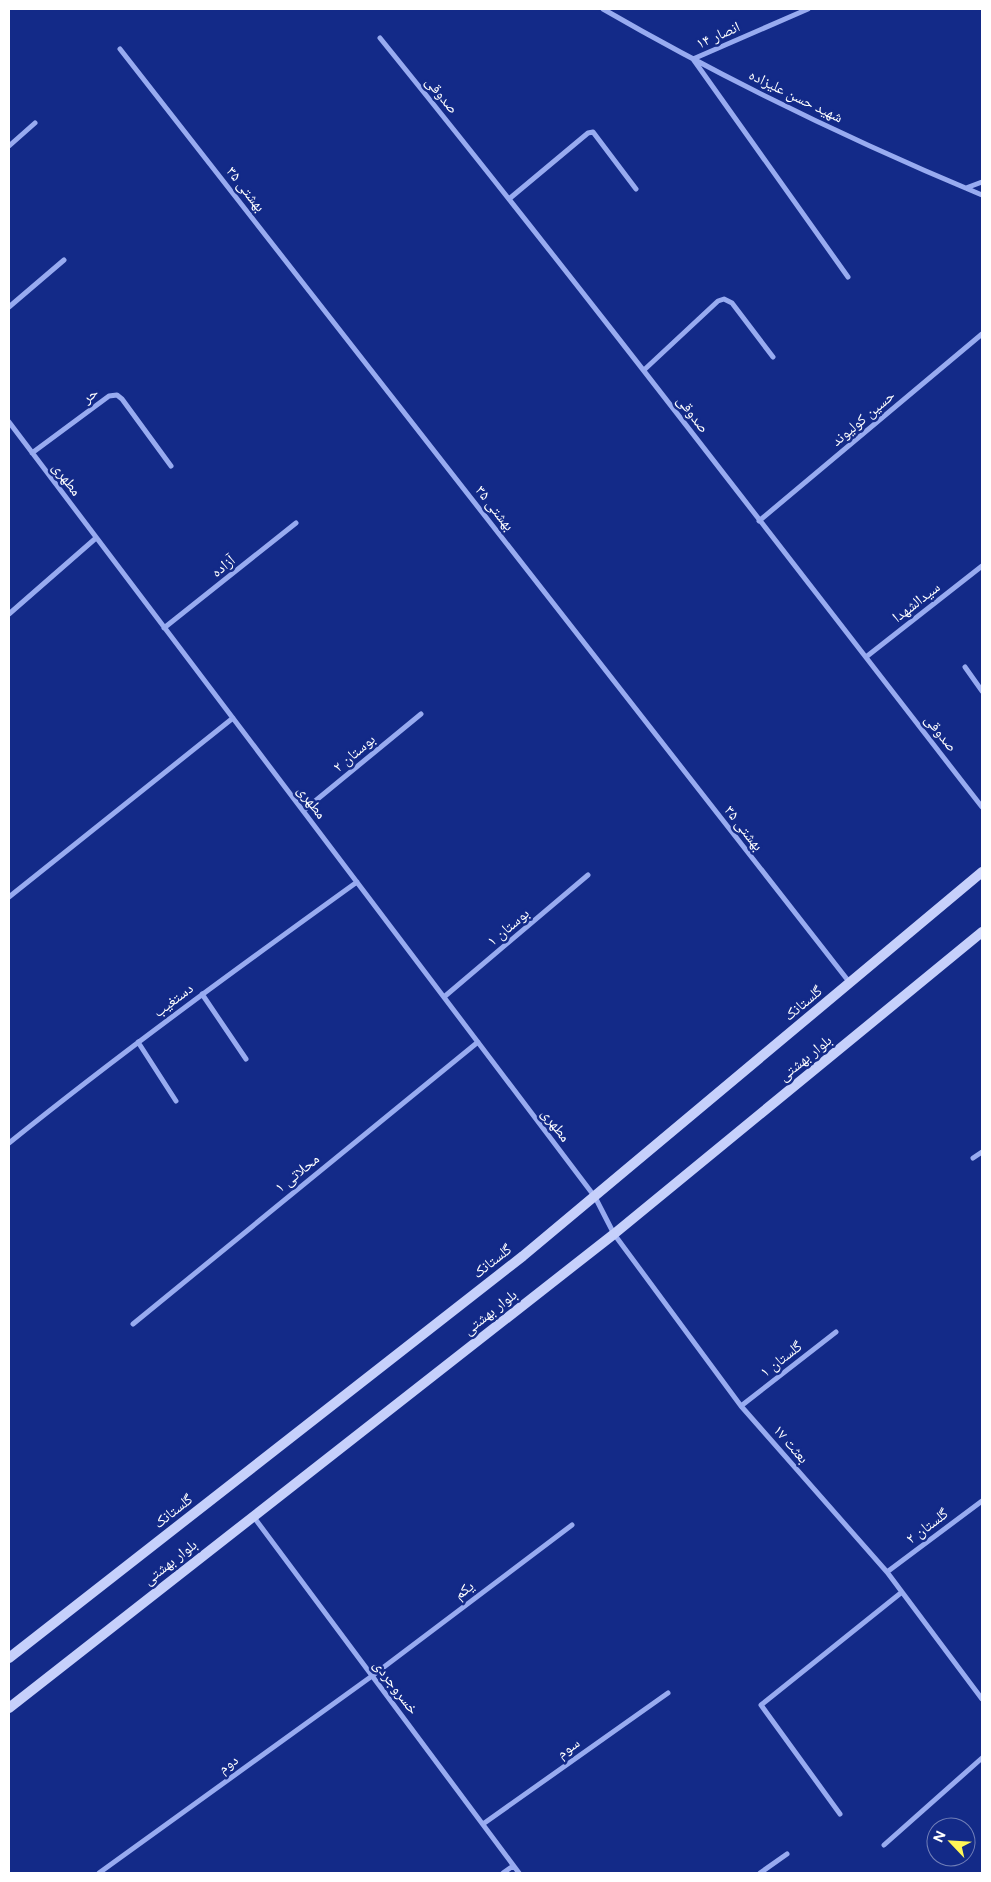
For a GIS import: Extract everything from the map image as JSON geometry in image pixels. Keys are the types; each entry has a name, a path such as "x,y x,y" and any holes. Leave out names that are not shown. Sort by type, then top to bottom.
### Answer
{"street":[{"name":"شهید حسن علیزاده","path":"602,9 693,60 879,150 982,196"},
{"name":"انصار ۱۴","path":"693,60 808,9"},
{"name":"صدوقی","path":"380,38 644,370 982,807"},
{"name":"بهشتی ۳۵","path":"120,49 850,983"},
{"path":"693,60 848,277"},
{"path":"9,146 35,123"},
{"path":"509,199 588,134 593,132 636,189"},
{"path":"966,188 982,182"},
{"path":"9,308 64,260"},
{"path":"644,370 718,301 724,299 732,302 773,357"},
{"name":"حسین کولیوند","path":"759,521 982,334"},
{"name":"حر","path":"32,453 109,396 117,395 122,399 171,466"},
{"name":"مطهری","path":"9,422 595,1197"},
{"name":"آزاده","path":"164,628 296,523"},
{"path":"9,614 96,538"},
{"name":"سیدالشهدا","path":"866,657 982,566"},
{"path":"965,667 982,691"},
{"name":"بوستان ۲","path":"303,811 421,714"},
{"path":"9,897 233,718"},
{"name":"گلستانک","path":"9,1658 515,1262 982,872"},
{"name":"بوستان ۱","path":"444,997 588,875"},
{"name":"دستغیب","path":"9,1143 138,1042 356,882"},
{"name":"بلوار بهشتی","path":"9,1708 614,1234 982,932"},
{"path":"202,994 246,1059"},
{"path":"138,1042 176,1101"},
{"name":"محلاتی ۱","path":"133,1324 478,1042"},
{"path":"973,1158 982,1152"},
{"name":"بعثت ۱۷","path":"595,1197 614,1234 742,1406 887,1572 982,1699"},
{"name":"گلستان ۱","path":"742,1406 836,1332"},
{"name":"گلستان ۲","path":"887,1572 982,1501"},
{"name":"خسروجردی","path":"253,1516 519,1873"},
{"name":"یکم","path":"372,1676 572,1525"},
{"path":"840,1814 761,1705 902,1592"},
{"name":"دوم","path":"99,1873 372,1676"},
{"name":"سوم","path":"483,1824 668,1693"},
{"path":"884,1845 982,1758"},
{"path":"760,1873 786,1854"},
{"path":"503,1873 513,1866"}]}
